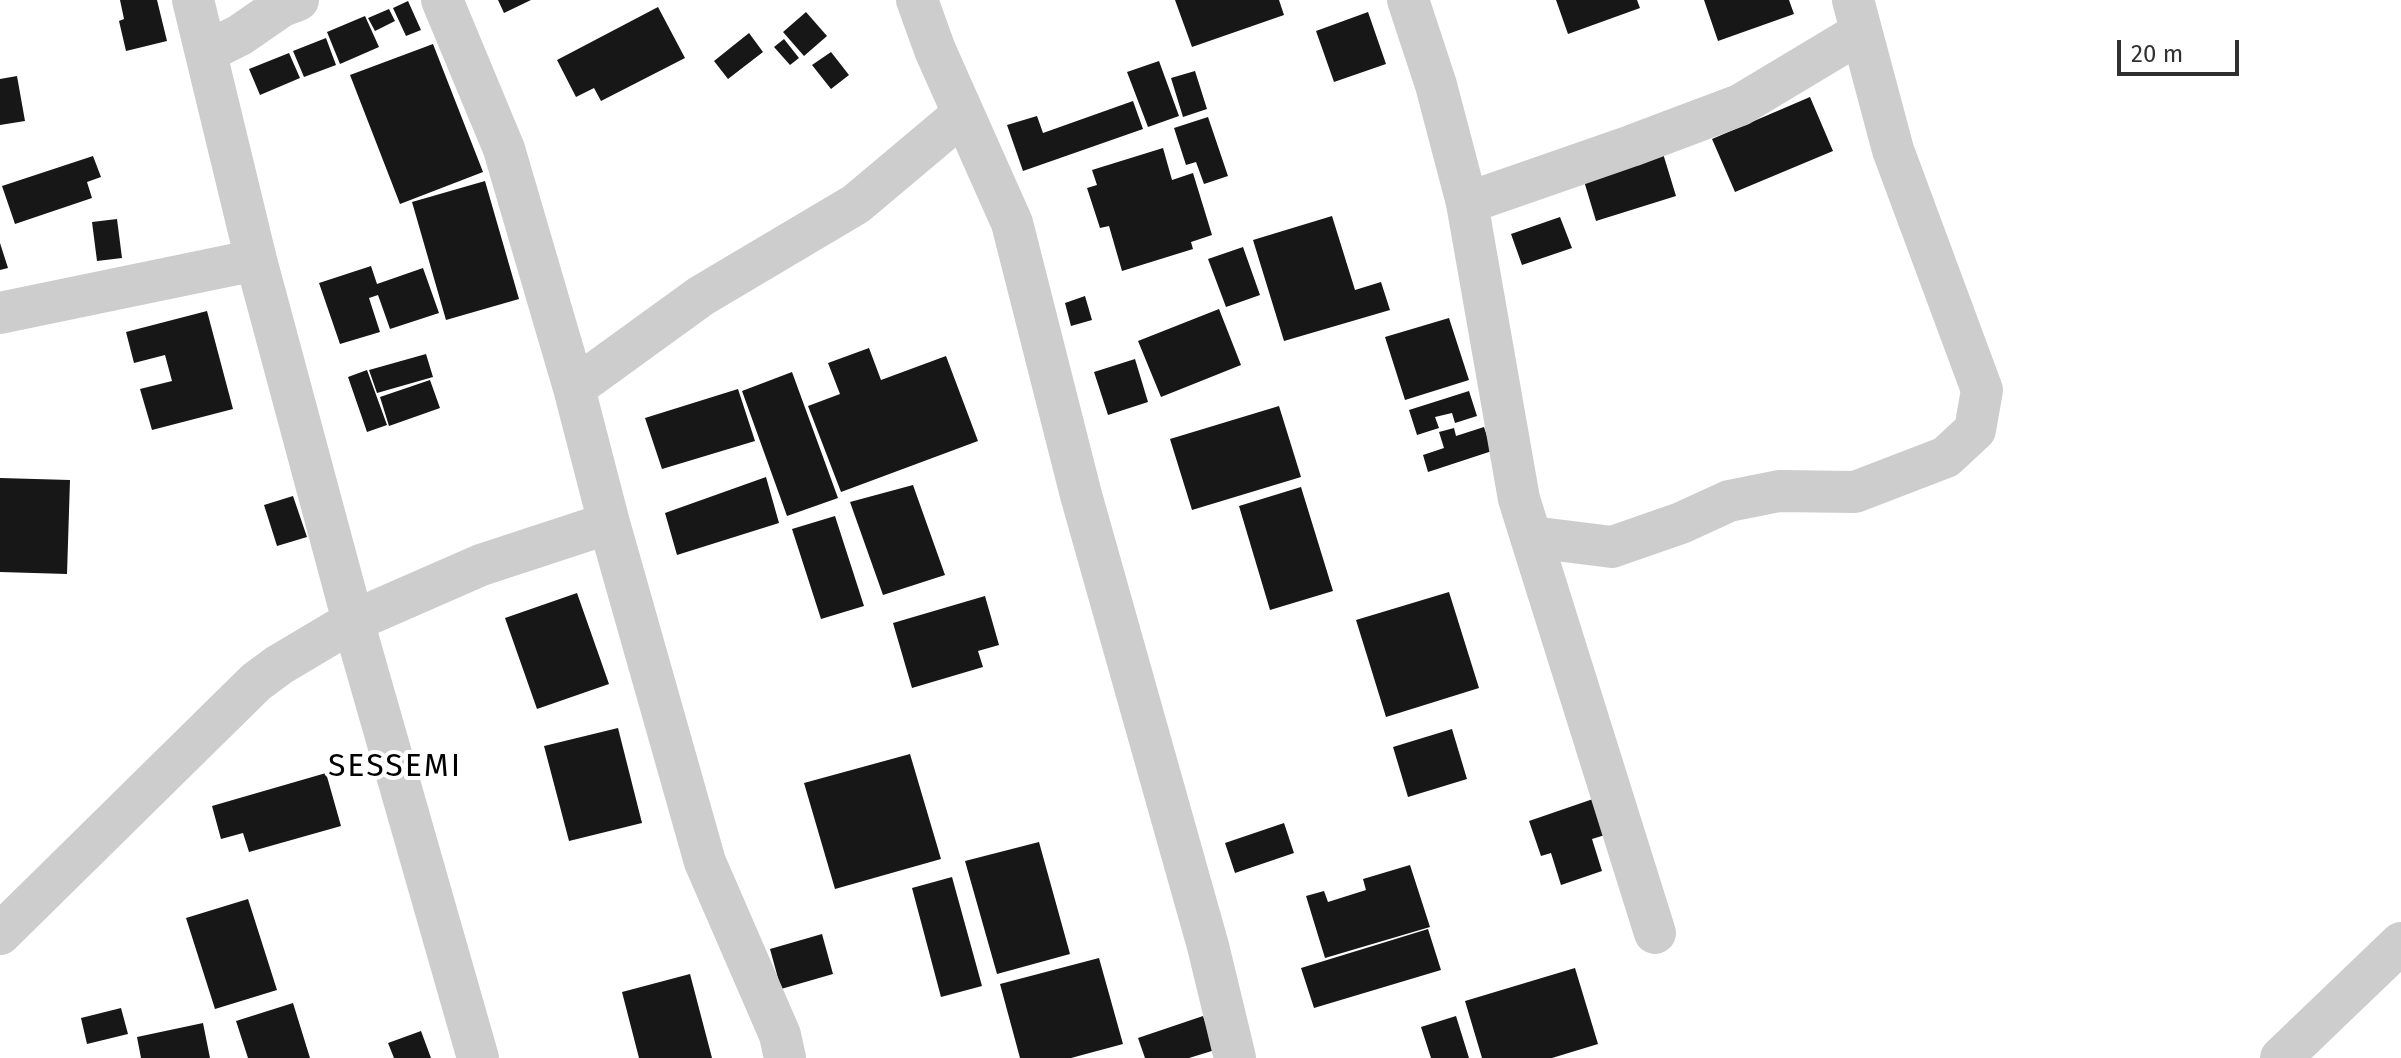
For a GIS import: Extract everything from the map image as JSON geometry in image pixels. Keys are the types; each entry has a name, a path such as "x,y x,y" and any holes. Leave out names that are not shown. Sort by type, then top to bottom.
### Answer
{"street":[{"path":"193,0 256,260 353,621 478,1058"},
{"path":"206,52 240,35 282,6 298,0"},
{"path":"442,0 504,149 574,388 705,862 780,1035 785,1058"},
{"path":"917,0 1012,223 1081,495 1208,946 1235,1058"},
{"path":"1408,0 1436,85 1467,203 1519,499 1655,933"},
{"path":"1467,203 1740,105 1857,16 1893,150 1982,390 1975,430 1946,457 1855,492 1779,491 1729,501 1681,523 1612,547 1532,537"},
{"path":"574,388 701,296 856,204 963,114"},
{"path":"0,313 256,260"},
{"path":"0,934 256,682 353,621 481,565 609,523"},
{"path":"2281,1058 2401,943"}],"building":[{"path":"120,0 157,0 167,41 126,51 119,21 124,19"},
{"path":"498,0 531,0 504,13"},
{"path":"1175,0 1279,0 1284,15 1192,47"},
{"path":"1556,0 1637,0 1640,8 1568,34"},
{"path":"1704,0 1789,0 1794,14 1718,41"},
{"path":"408,1 421,30 406,36 393,8"},
{"path":"658,7 685,58 601,101 594,88 576,97 557,60"},
{"path":"389,9 395,21 375,31 368,18"},
{"path":"806,12 827,36 804,56 783,32"},
{"path":"1368,12 1386,64 1334,82 1316,31"},
{"path":"365,16 379,47 340,64 327,32"},
{"path":"749,33 763,52 728,79 714,61"},
{"path":"326,38 336,65 304,77 293,51"},
{"path":"784,39 799,58 790,65 774,47"},
{"path":"433,44 483,172 400,204 350,75"},
{"path":"831,52 849,75 831,89 812,65"},
{"path":"289,53 300,78 260,95 249,69"},
{"path":"1159,61 1179,116 1148,127 1127,72"},
{"path":"1195,71 1207,109 1183,117 1171,78"},
{"path":"17,76 25,121 0,125 0,79"},
{"path":"1810,97 1833,151 1735,192 1712,139"},
{"path":"1133,101 1143,129 1023,171 1007,125 1037,116 1043,133"},
{"path":"1208,117 1228,176 1204,184 1196,162 1186,165 1174,128"},
{"path":"1661,147 1676,196 1596,221 1581,171"},
{"path":"1163,148 1172,180 1193,173 1212,235 1191,242 1193,249 1122,271 1109,226 1100,228 1087,188 1097,185 1092,170"},
{"path":"93,156 101,177 87,182 92,198 15,224 2,186"},
{"path":"485,181 519,299 446,320 412,202"},
{"path":"1332,216 1355,290 1381,282 1390,310 1284,341 1253,240"},
{"path":"1560,217 1572,248 1522,265 1511,234"},
{"path":"117,219 122,258 97,261 92,222"},
{"path":"0,243 8,268 0,270"},
{"path":"1243,247 1260,295 1226,307 1208,259"},
{"path":"371,266 377,284 423,268 439,313 390,329 378,295 369,298 380,332 340,344 319,283"},
{"path":"1085,296 1092,320 1071,326 1065,303"},
{"path":"1219,309 1241,365 1161,397 1138,341"},
{"path":"207,311 233,409 152,430 140,389 172,381 165,355 134,363 126,332"},
{"path":"1449,318 1469,380 1405,400 1385,337"},
{"path":"869,348 881,380 946,356 978,441 841,492 808,406 840,394 828,363"},
{"path":"426,354 433,377 377,393 369,370"},
{"path":"1135,359 1148,402 1108,415 1094,372"},
{"path":"367,370 387,425 367,432 348,377"},
{"path":"792,372 838,498 787,516 742,391"},
{"path":"430,380 440,408 389,426 380,397"},
{"path":"738,389 755,441 662,469 645,418"},
{"path":"1469,391 1477,416 1455,423 1452,413 1435,417 1439,428 1417,435 1409,410"},
{"path":"1279,406 1301,477 1192,510 1170,439"},
{"path":"1484,427 1492,451 1428,472 1423,455 1444,448 1439,432 1454,428 1456,436"},
{"path":"766,477 779,523 677,555 665,513"},
{"path":"0,478 70,480 67,574 0,572"},
{"path":"913,485 945,575 883,595 850,502"},
{"path":"1301,487 1333,591 1270,610 1239,506"},
{"path":"293,496 307,537 277,546 264,505"},
{"path":"835,516 864,606 821,619 792,529"},
{"path":"1449,592 1479,688 1386,717 1356,620"},
{"path":"577,593 609,684 537,709 505,618"},
{"path":"985,596 999,645 978,651 983,667 912,688 893,623"},
{"path":"618,728 642,823 569,841 544,746"},
{"path":"1452,729 1467,779 1408,797 1393,747"},
{"path":"910,754 941,859 835,889 804,783"},
{"path":"326,773 341,826 249,852 243,833 221,839 212,806"},
{"path":"1593,799 1605,835 1592,839 1602,871 1561,885 1551,853 1541,856 1529,821"},
{"path":"1284,823 1294,853 1235,873 1225,843"},
{"path":"1039,842 1070,954 997,974 965,861"},
{"path":"1410,865 1430,927 1325,958 1306,896 1324,891 1328,902 1366,890 1363,879"},
{"path":"952,877 982,986 941,997 912,888"},
{"path":"248,899 277,990 215,1009 186,918"},
{"path":"1428,929 1441,970 1314,1008 1301,968"},
{"path":"822,934 833,974 781,989 770,949"},
{"path":"1099,958 1123,1044 1071,1058 1020,1058 1000,984"},
{"path":"1575,968 1598,1044 1552,1058 1482,1058 1465,1001"},
{"path":"690,974 712,1058 639,1058 622,992"},
{"path":"293,1003 310,1058 248,1058 236,1021"},
{"path":"121,1008 128,1034 87,1044 81,1018"},
{"path":"1203,1016 1215,1050 1189,1058 1145,1058 1138,1038"},
{"path":"1456,1016 1469,1058 1431,1058 1421,1027"},
{"path":"203,1023 210,1058 141,1058 137,1037"},
{"path":"421,1031 431,1058 394,1058 388,1043"}],"district":[{"name":"SESSEMI","path":"395,767"}]}
